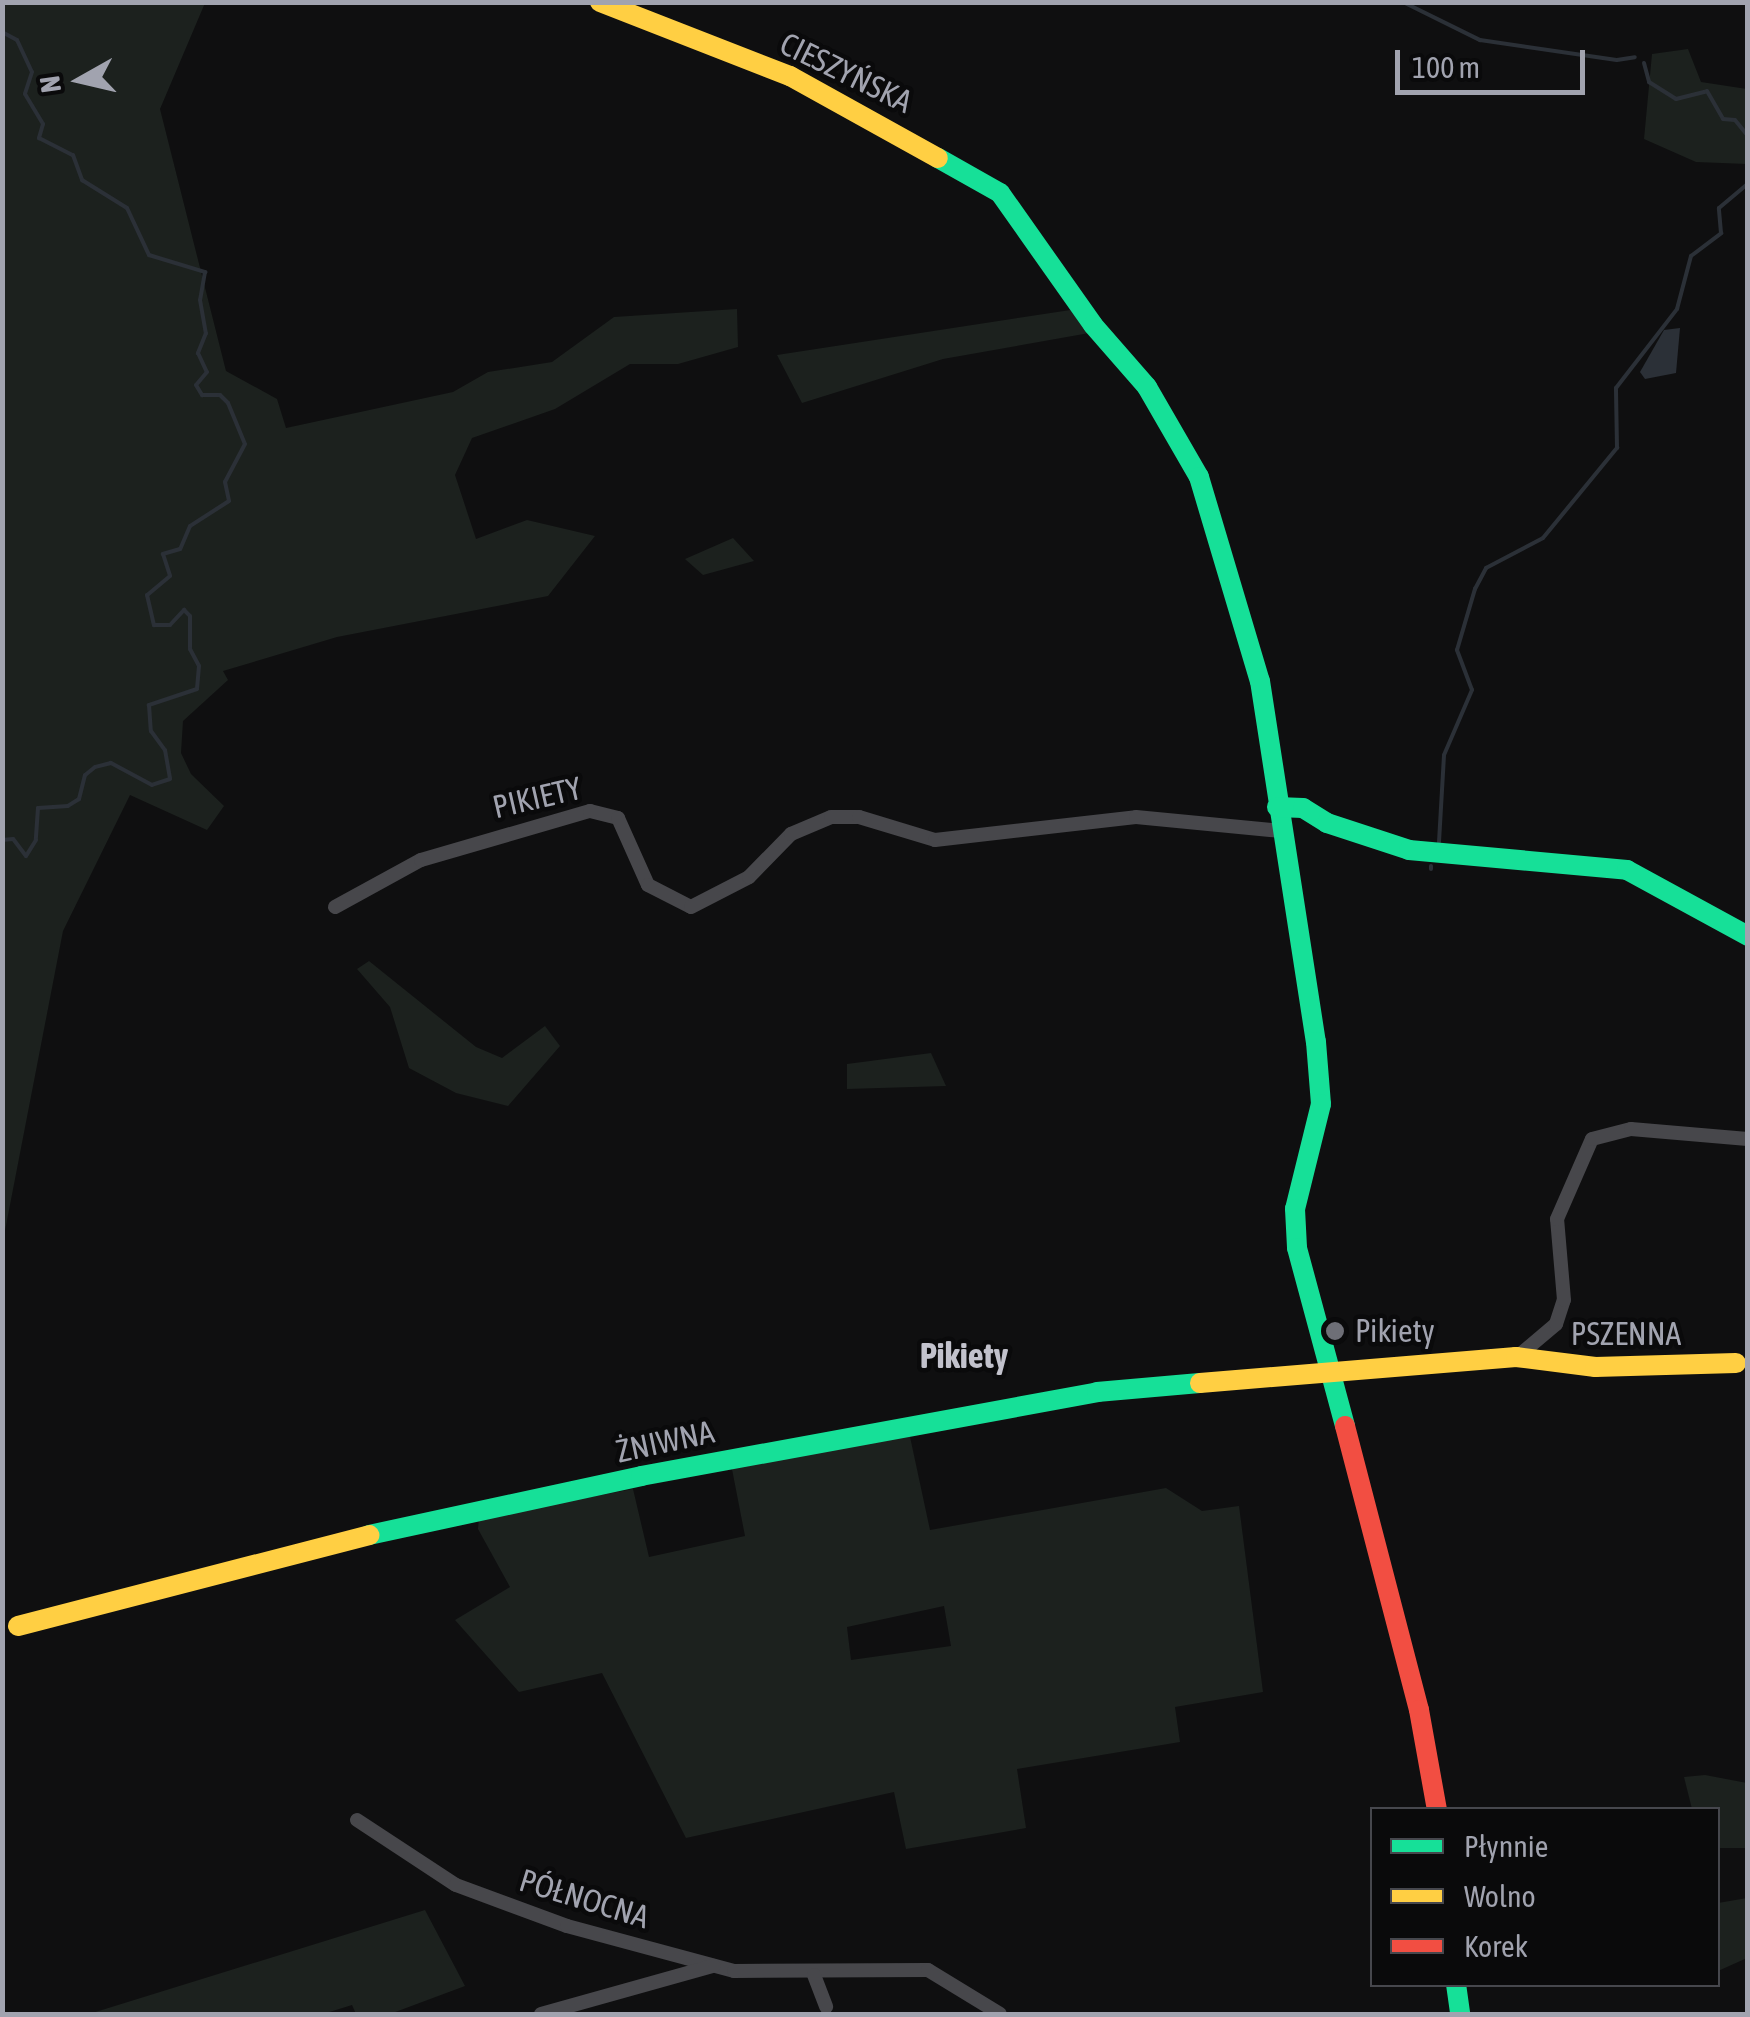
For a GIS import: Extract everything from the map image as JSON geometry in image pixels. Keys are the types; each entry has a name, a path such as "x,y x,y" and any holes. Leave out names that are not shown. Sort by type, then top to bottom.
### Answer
{"street":[{"name":"CIESZYŃSKA","path":"600,2 804,83 1000,193 1157,401 1199,477 1260,681 1277,807"},
{"path":"1436,1807 1419,1710 1363,1518 1334,1369 1296,1248 1295,1209 1317,1125 1320,1082 1277,807 1303,808 1327,823 1409,850 1627,870 1748,936"},
{"name":"PIKIETY","path":"335,907 422,860 590,811 618,818 648,885 691,907 749,877 791,834 831,817 859,817 936,840 1136,817 1280,831"},
{"path":"1280,831 1327,823"},
{"name":"PSZENNA","path":"1516,1357 1556,1324 1564,1300 1558,1219 1592,1138 1631,1129 1748,1139"},
{"name":"PSZENNA","path":"1334,1369 1516,1357 1595,1367 1736,1364"},
{"name":"ŻNIWNA","path":"18,1626 256,1560 728,1458 1097,1392 1334,1369"},
{"name":"PÓŁNOCNA","path":"357,1820 456,1885 567,1926 713,1966 814,1975 928,1970 1000,2014"},
{"path":"541,2014 713,1966"},
{"path":"814,1975 826,2006"},
{"path":"1456,1987 1460,2014"}],"shaded area":[{"path":"3,2 205,3 160,109 226,371 277,399 286,428 453,392 488,372 552,362 614,317 737,309 738,347 678,364 630,364 555,409 472,438 455,475 476,539 527,520 595,536 548,596 337,637 223,671 228,680 183,721 181,753 191,774 224,806 207,830 130,795 63,931 3,1241"},
{"path":"1688,49 1701,82 1747,89 1747,164 1696,162 1644,139 1652,54"},
{"path":"1077,309 1095,332 943,359 802,403 777,355"},
{"path":"1680,328 1676,373 1645,379 1640,372 1664,330"},
{"path":"733,538 754,561 703,575 685,559"},
{"path":"369,961 476,1047 502,1058 545,1026 560,1046 508,1106 456,1093 409,1068 390,1007 357,969"},
{"path":"931,1053 946,1086 847,1089 847,1064"},
{"path":"909,1432 930,1530 1166,1488 1202,1511 1239,1506 1263,1692 1175,1707 1180,1742 1017,1769 1026,1828 906,1849 894,1792 686,1838 602,1673 519,1692 455,1620 510,1587 478,1529 479,1518 633,1489 649,1557 745,1536 731,1464","holes":["944,1606 951,1646 851,1660 847,1627"]},
{"path":"1705,1775 1747,1783 1747,1848 1720,1848 1720,1807 1692,1807 1684,1777"},
{"path":"1747,1898 1747,1958 1720,1970 1720,1903"},
{"path":"425,1910 465,1986 390,2014 356,2014 352,2005 323,2014 89,2014"}],"waterway":[{"path":"1403,2 1480,40 1617,60 1635,57"},
{"path":"2,32 17,40 32,72 25,94 43,124 39,138 73,155 82,180 127,208 149,255 205,272 200,300 206,333 198,353 207,372 196,385 202,395 220,395 228,403 245,444 225,482 229,501 190,526 180,549 163,554 170,576 147,595 154,625 170,625 184,610 190,616 190,649 199,666 197,689 149,705 151,731 165,750 170,779 152,785 111,763 95,767 85,775 79,799 68,806 38,808 36,840 26,856 13,839 2,840"},
{"path":"1644,63 1649,82 1676,99 1707,91 1723,119 1735,120 1748,136"},
{"path":"1439,842 1444,755 1472,690 1457,650 1475,589 1486,568 1543,538 1617,448 1616,388 1677,309 1691,256 1721,233 1719,208 1748,184"}],"traffic: fast":[{"path":"938,158 1000,193 1093,325 1147,387 1199,477 1260,681 1316,1042 1321,1104 1295,1209 1297,1248 1345,1426"},
{"path":"1277,807 1303,808 1327,823 1409,850 1627,870 1748,936"},
{"path":"369,1535 641,1476 1097,1392 1200,1383"},
{"path":"1456,1987 1460,2014"}],"traffic: slow":[{"path":"600,2 790,76 938,158"},
{"path":"1200,1383 1516,1357 1595,1367 1736,1363"},
{"path":"18,1626 369,1535"}],"traffic: jam":[{"path":"1345,1426 1419,1710 1436,1807"}],"place":[{"name":"Pikiety","path":"1335,1331"}],"district":[{"name":"Pikiety","path":"964,1355"}]}
